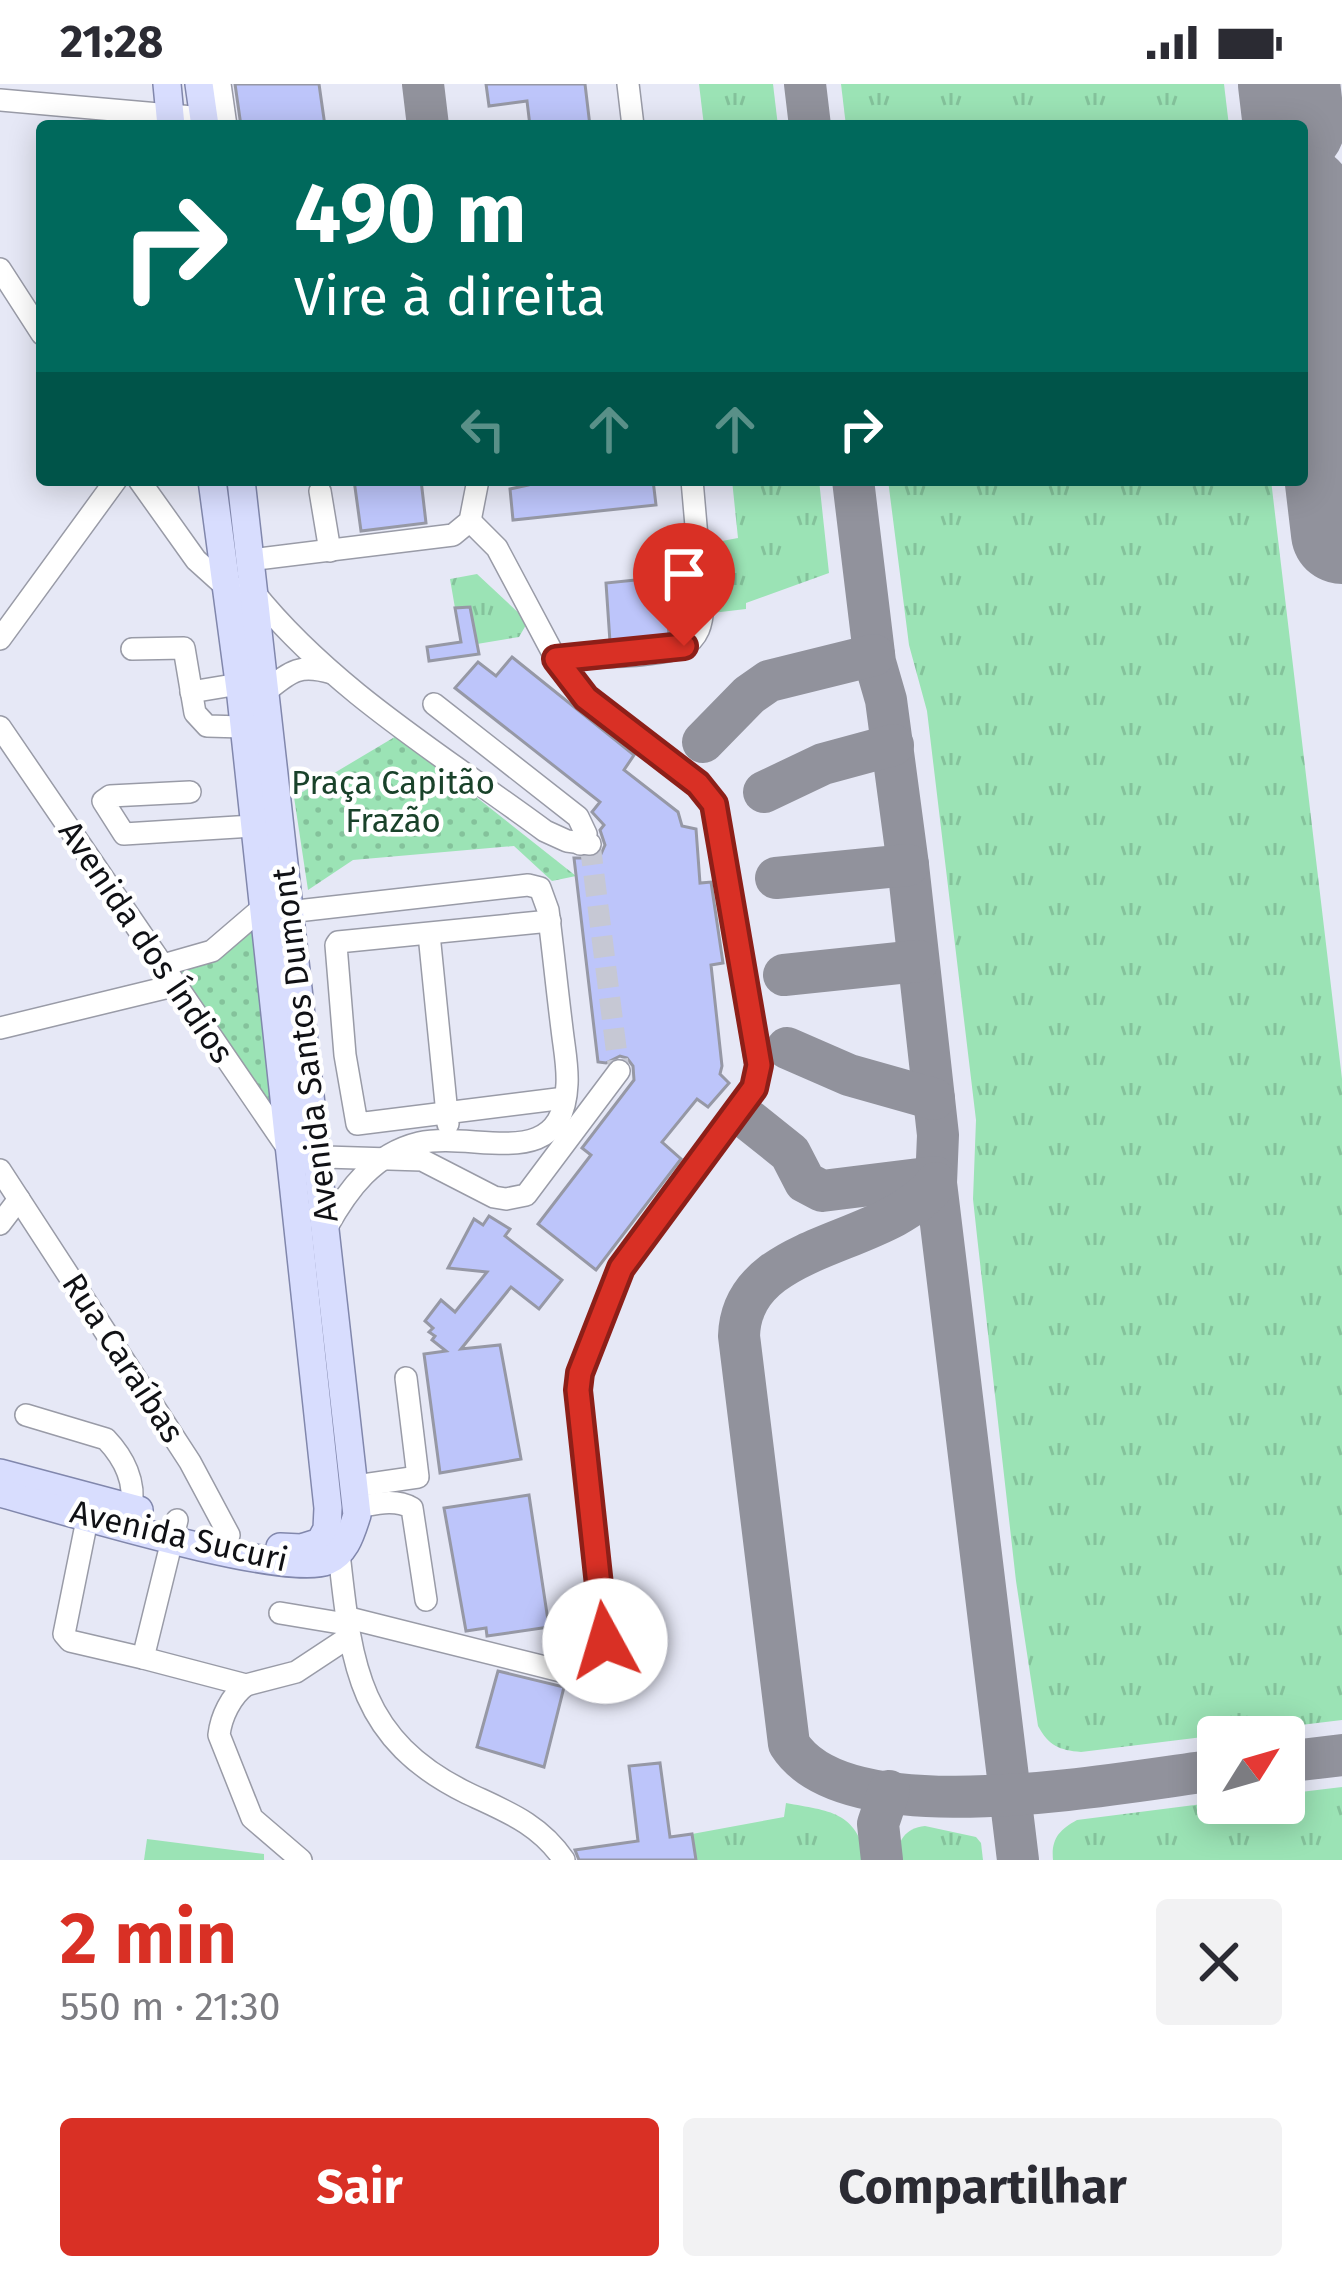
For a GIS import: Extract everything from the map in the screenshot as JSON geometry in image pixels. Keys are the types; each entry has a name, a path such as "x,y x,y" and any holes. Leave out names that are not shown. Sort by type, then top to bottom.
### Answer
{"main road":[{"path":"167,84 170,120"},
{"path":"199,84 211,120"},
{"name":"Avenida Santos Dumont","path":"213,486 239,589 321,1292 355,1485 338,1540"},
{"name":"Avenida Santos Dumont","path":"239,589 250,560 242,486"},
{"name":"Avenida Santos Dumont","path":"248,692 244,727 253,826 274,911"},
{"name":"Avenida Santos Dumont","path":"304,1157 327,1227 321,1292 322,1464 338,1540"},
{"path":"322,1464 338,1466 355,1485"},
{"name":"Avenida Sucuri","path":"0,1473 90,1507 307,1566 327,1561 338,1540"},
{"name":"Avenida Sucuri","path":"0,1493 130,1508 175,1530"}],"street":[{"path":"213,120 220,84"},
{"path":"628,84 632,120"},
{"path":"0,100 155,120"},
{"path":"0,269 36,325"},
{"path":"0,639 112,486"},
{"path":"143,486 196,560 239,589 333,674 545,830 585,844 578,817 434,704"},
{"path":"250,560 436,540 462,531 470,521 477,486"},
{"path":"556,659 674,650 696,635 703,606 693,486"},
{"path":"320,491 330,551"},
{"path":"280,1613 569,1673 586,1669 605,1641 580,1373 621,1268 754,1088 758,1076 714,804 698,784 586,698 556,659 496,548 470,521"},
{"path":"132,649 184,648 195,713 207,726 244,727"},
{"path":"191,692 248,692 309,666 333,674"},
{"name":"Avenida dos Índios","path":"0,727 177,986 304,1157"},
{"path":"190,792 110,796 103,801 124,834 253,826"},
{"path":"163,965 212,951 274,911 528,885 540,888 550,921 567,1082 556,1123 540,1139 421,1143 390,1157 350,1187 327,1227"},
{"path":"550,921 336,943 345,1055 358,1124 565,1098"},
{"path":"429,934 450,1142"},
{"path":"0,1028 177,986"},
{"path":"304,1157 390,1157 440,1166 494,1197 526,1195 620,1071"},
{"name":"Rua Caraíbas","path":"0,1170 190,1462 226,1543"},
{"path":"0,1224 19,1199"},
{"path":"355,1485 418,1477 406,1378"},
{"path":"26,1415 106,1439 134,1489 130,1508"},
{"path":"355,1485 383,1503 412,1508 426,1600"},
{"path":"90,1507 64,1634 70,1641 246,1685"},
{"path":"143,1658 175,1530"},
{"path":"338,1540 347,1626 377,1716 396,1745 419,1766 517,1815 550,1840 564,1860"},
{"path":"301,1860 252,1818 219,1735 237,1691 296,1672 347,1626"}],"green space":[{"path":"699,84 773,84 777,120 703,120"},
{"path":"841,84 1224,84 1228,120 845,120"},
{"path":"733,486 820,486 829,573 746,603 746,609 712,613 706,544 738,538"},
{"path":"889,486 1272,486 1342,1079 1342,1720 1305,1725 1305,1716 1197,1716 1197,1738 1081,1752 1055,1746 1038,1726 1016,1581 977,1236 973,1199 976,1120 927,711 909,645"},
{"path":"477,574 523,617 526,625 519,637 477,644 470,607 455,608 450,579"},
{"name":"Praça Capitão Frazão","path":"398,735 576,876 552,881 514,846 353,860 308,890 294,797"},
{"path":"254,924 275,1112 176,966"},
{"path":"1342,1787 1342,1860 1053,1860 1058,1836 1077,1820 1197,1805 1197,1824 1305,1824 1305,1791"},
{"path":"786,1803 839,1816 856,1832 866,1860 696,1860 692,1834 784,1817"},
{"path":"925,1826 976,1837 983,1860 897,1860 904,1837"},
{"path":"147,1839 264,1854 264,1860 144,1860"}],"building":[{"path":"235,84 319,84 324,120 240,120"},
{"path":"486,84 585,84 589,120 529,120 527,101 489,106"},
{"path":"355,486 422,486 426,523 361,531"},
{"path":"654,486 656,505 513,520 510,489"},
{"path":"665,577 669,636 610,642 606,583"},
{"path":"470,607 479,654 429,661 427,647 461,642 455,608"},
{"path":"512,657 634,755 624,770 678,812 682,826 696,829 700,883 711,882 723,963 711,965 720,1074 729,1083 708,1107 697,1099 662,1142 681,1159 596,1270 538,1224 591,1155 582,1148 634,1080 627,1058 598,1062 574,858 601,854 604,825 592,812 600,802 455,688 478,662 496,676"},
{"path":"489,1216 510,1229 505,1236 562,1280 539,1309 511,1287 461,1349 500,1345 521,1459 440,1473 424,1354 446,1351 432,1340 435,1336 429,1332 433,1328 425,1321 441,1300 455,1312 487,1272 448,1268 474,1219 483,1225"},
{"path":"529,1495 549,1627 487,1636 486,1628 466,1631 444,1508"},
{"path":"498,1671 564,1687 544,1767 477,1747"},
{"path":"660,1763 670,1837 692,1834 696,1860 579,1860 575,1850 638,1841 629,1766"}],"taxiway":[{"path":"423,84 427,120"},
{"path":"805,84 809,120"},
{"path":"854,486 875,662 886,700 908,865 938,1135 936,1183 1018,1860"},
{"path":"703,742 769,681 874,655"},
{"path":"764,792 823,764 893,745"},
{"path":"776,878 908,865"},
{"path":"784,975 918,961"},
{"path":"787,1048 849,1075 934,1099"},
{"path":"750,1121 790,1153 805,1182 822,1191 935,1177"},
{"path":"936,1183 913,1205 884,1221 789,1263 764,1281 746,1305 739,1336 789,1744 820,1772 867,1789 925,1796 1056,1791 1197,1773"},
{"path":"1305,1759 1342,1755"},
{"path":"882,1860 878,1824 889,1791"}],"runway":[{"path":"1289,84 1293,120"},
{"path":"1308,247 1342,533"}],"tunnel":[{"path":"590,844 619,1071"}],"route":[{"path":"605,1641 580,1373 621,1268 754,1088 759,1065 714,804 698,784 586,698 556,659 684,646"}]}
